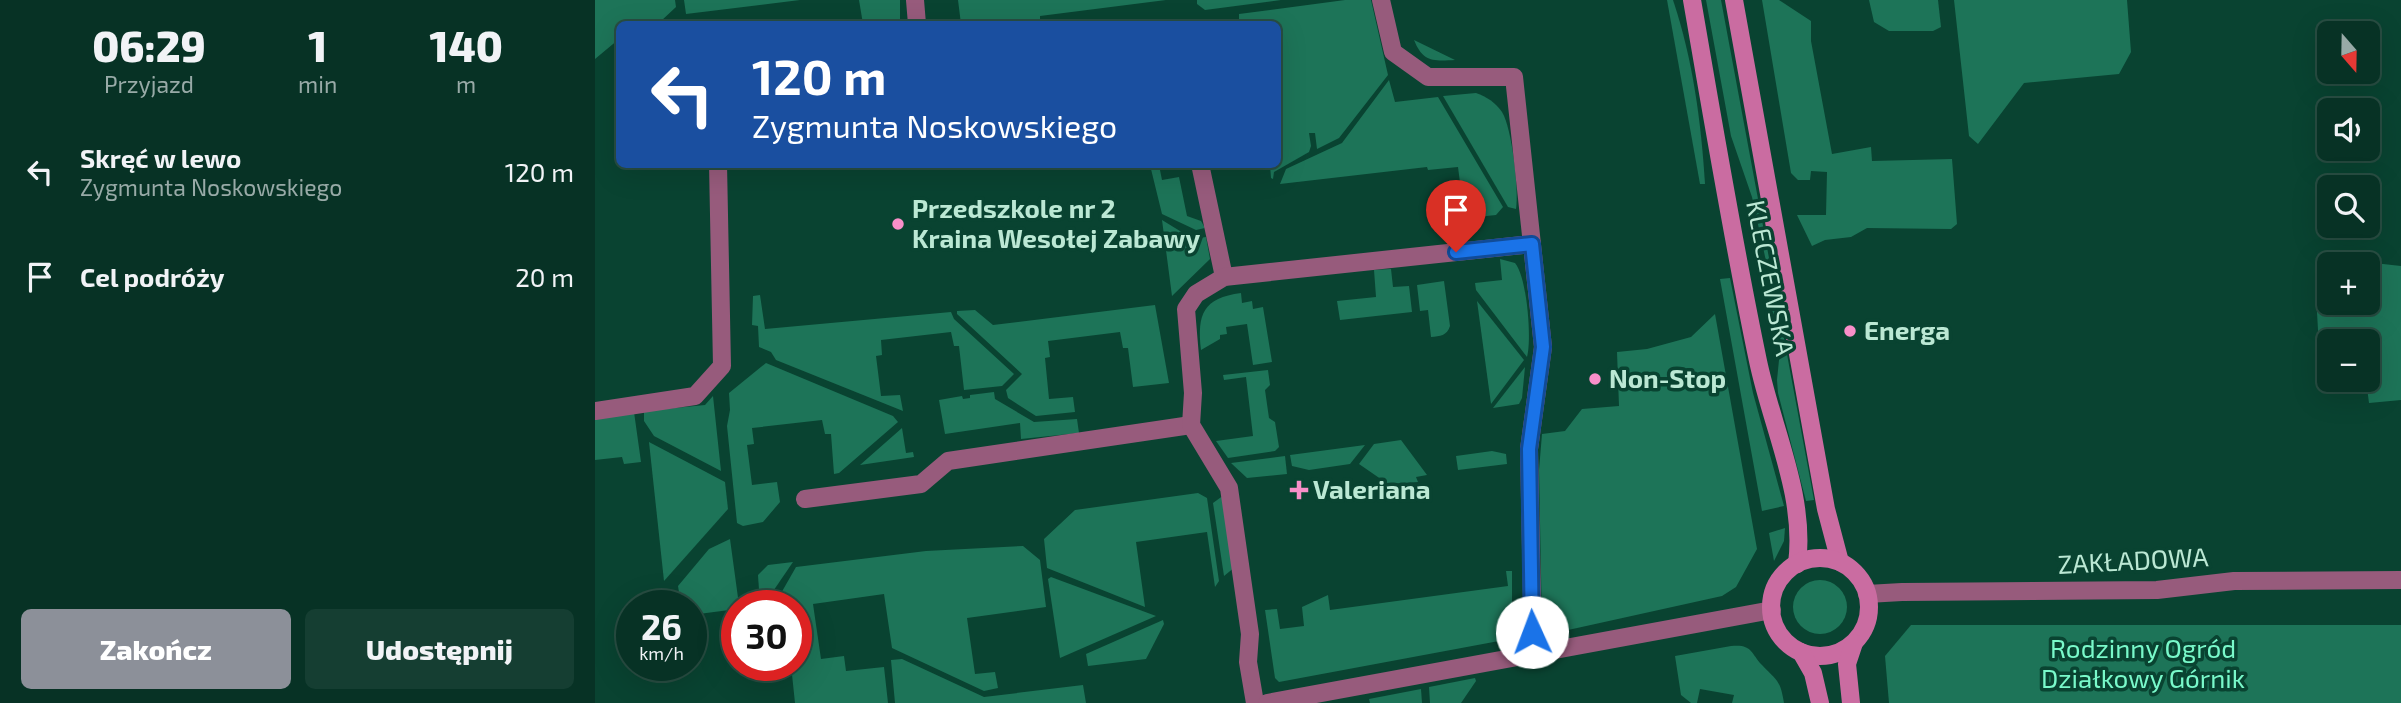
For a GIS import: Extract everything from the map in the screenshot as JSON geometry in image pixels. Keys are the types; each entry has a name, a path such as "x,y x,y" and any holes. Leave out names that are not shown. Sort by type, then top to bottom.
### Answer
{"main road":[{"name":"KLECZEWSKA","path":"1734,0 1826,509 1840,562"},
{"name":"KLECZEWSKA","path":"1692,2 1758,362 1786,461 1797,514 1800,534 1797,564"},
{"path":"1851,703 1847,664 1854,643 1866,623 1869,604 1867,594 1859,577 1840,562 1819,558 1789,569 1777,584 1772,610 1779,633 1785,641 1801,652 1823,656 1845,650 1854,643"},
{"path":"1801,652 1813,673 1820,703"}],"street":[{"path":"915,0 917,21"},
{"path":"1381,0 1393,52 1428,77 1514,77 1543,347 1529,449 1533,652"},
{"path":"595,411 695,396 722,366 718,168"},
{"path":"1201,168 1224,277"},
{"path":"1255,703 1248,662 1250,634 1229,488 1191,425 1193,393 1186,309 1196,294 1224,277 1532,244"},
{"path":"805,499 921,484 947,461 1191,425"},
{"name":"ZAKŁADOWA","path":"1867,594 2157,590 2234,582 2401,580"},
{"path":"1267,703 1772,610"}],"green space":[{"path":"595,0 675,0 676,7 661,21 616,21 616,42 595,59"},
{"path":"684,0 800,0 686,14"},
{"path":"859,0 900,0 899,21 862,21"},
{"path":"958,0 1166,0 1040,16 1040,20 1033,21 961,21"},
{"path":"1197,0 1281,0 1205,10 1197,4"},
{"path":"1345,0 1371,0 1388,75 1339,138 1317,149 1315,133 1309,133 1309,152 1281,168 1281,21 1239,21 1239,14"},
{"path":"1667,0 1673,0 1691,68 1705,184 1700,184"},
{"path":"1706,0 1721,0 1769,258 1766,261 1752,197 1731,136"},
{"path":"1762,0 1779,0 1811,21 1811,41 1832,154 1871,147 1872,161 1952,159 1957,224 1951,229 1867,228 1851,237 1825,240 1812,246 1797,215 1826,215 1827,172 1811,171 1810,180 1798,180 1791,173"},
{"path":"1869,0 1938,0 1941,27 1933,31 1889,31 1874,22"},
{"path":"1954,0 2127,0 2131,52 2119,74 2024,83 1978,144 1969,136"},
{"path":"1414,40 1455,60 1429,59 1421,53"},
{"path":"1389,80 1395,102 1438,97 1503,207 1496,215 1439,221 1437,210 1463,206 1458,167 1428,170 1427,167 1280,184 1286,169 1342,143"},
{"path":"1476,93 1494,103 1506,120 1514,159 1516,209 1508,207 1443,96"},
{"path":"1151,168 1160,168 1162,180 1179,177 1187,216 1201,221 1205,228 1196,230 1162,214"},
{"path":"1270,168 1281,168 1274,172 1273,179"},
{"path":"1162,220 1193,239 1206,237 1210,259 1172,296"},
{"path":"1500,259 1515,263 1523,281 1529,323 1527,357 1476,290 1475,283 1502,280"},
{"path":"2380,264 2401,266 2401,400 2369,403 2368,392 2380,392 2380,329 2318,329 2317,315 2380,315"},
{"path":"1391,269 1393,287 1409,286 1412,312 1340,320 1337,301 1376,297 1374,270"},
{"path":"1730,278 1753,393 1784,506 1762,511 1720,279"},
{"path":"1444,281 1450,326 1445,334 1431,337 1428,310 1420,311 1417,285"},
{"path":"1241,293 1242,303 1252,301 1253,309 1263,307 1272,362 1253,365 1247,324 1226,327 1227,334 1220,335 1220,339 1201,350 1200,327 1205,310 1218,299"},
{"path":"1772,293 1776,295 1814,500 1806,501 1778,393 1780,350 1769,299"},
{"path":"760,295 765,329 951,312 954,319 1014,374 1002,386 964,390 959,346 954,346 951,332 881,340 882,355 876,356 881,396 900,395 903,411 776,360 771,352 759,347 758,326 752,325 753,296"},
{"path":"1477,301 1524,360 1491,404"},
{"path":"1155,305 1169,383 1133,387 1128,348 1123,348 1120,332 1048,341 1050,357 1045,358 1049,399 1073,397 1075,412 1036,416 1008,398 1006,390 1022,374 957,314 957,311 975,310 993,325"},
{"path":"1715,314 1757,549 1736,587 1722,596 1550,634 1542,625 1539,470 1542,434 1565,431 1582,409 1619,406 1617,352 1647,349 1691,337"},
{"path":"766,363 893,416 898,422 839,473 834,474 831,434 825,434 822,420 752,428 754,444 747,445 752,485 777,482 780,502 763,522 743,526 737,523 727,426 729,393"},
{"path":"1525,367 1519,404 1493,408"},
{"path":"1268,370 1270,385 1265,390 1269,418 1275,422 1279,447 1275,451 1228,458 1216,441 1253,436 1246,377 1224,380 1223,375"},
{"path":"994,392 995,399 1034,422 1077,419 1079,433 1021,439 1020,423 945,434 939,400 962,396 963,399 970,398 970,395"},
{"path":"713,396 721,471 654,436 644,421 644,411 705,405"},
{"path":"634,412 641,462 624,464 622,457 595,460 595,418"},
{"path":"902,428 906,453 913,452 914,457 860,465"},
{"path":"1401,440 1427,475 1416,477 1418,482 1388,484 1359,464 1374,444"},
{"path":"649,442 725,482 728,509 664,581"},
{"path":"1365,445 1350,464 1309,470 1292,466 1290,455"},
{"path":"1492,451 1506,454 1507,464 1458,470 1456,456"},
{"path":"1285,456 1287,474 1247,478 1231,463"},
{"path":"1198,493 1207,498 1219,581 1215,587 1207,532 1136,542 1145,607 1047,568 1044,539 1075,510"},
{"path":"1224,495 1235,567 1224,576 1213,503"},
{"path":"1785,528 1784,541 1774,561 1769,533"},
{"path":"730,539 737,590 721,590 721,611 707,613 707,590 679,590 678,586 709,549"},
{"path":"1023,546 1040,560 1046,607 967,618 975,674 995,672 998,688 984,691 892,648 884,594 813,604 821,659 844,656 846,671 884,667 888,703 795,703 793,681 812,681 812,590 783,590 796,567 926,551"},
{"path":"793,562 774,590 759,590 758,575 768,565"},
{"path":"1506,571 1512,571 1512,632 1499,641 1279,682 1275,678 1265,610 1277,609 1280,629 1304,626 1302,607 1328,595 1330,610 1508,586"},
{"path":"1051,577 1156,616 1060,658 1048,579"},
{"path":"1820,580 1839,588 1847,607 1839,626 1820,634 1801,626 1793,607 1801,588"},
{"path":"1163,620 1164,624 1146,659 1088,666 1086,654"},
{"name":"Rodzinny Ogród Działkowy Górnik","path":"1911,625 2401,625 2401,703 1889,703 1885,656"},
{"path":"1743,646 1750,650 1777,681 1784,703 1732,703 1734,695 1700,689 1697,703 1691,703 1681,695 1675,656"},
{"path":"902,659 984,697 1083,685 1086,703 895,703 891,660"},
{"path":"1475,678 1476,681 1461,703 1430,703 1429,687"},
{"path":"1421,689 1422,703 1370,703 1369,699"}],"place":[{"name":"Przedszkole nr 2 Kraina Wesołej Zabawy","path":"898,224"},
{"name":"Energa","path":"1850,331"},
{"name":"Non-Stop","path":"1595,379"},
{"name":"Valeriana","path":"1299,490"}],"route":[{"path":"1456,252 1532,244 1543,347 1529,449 1532,632"}]}
